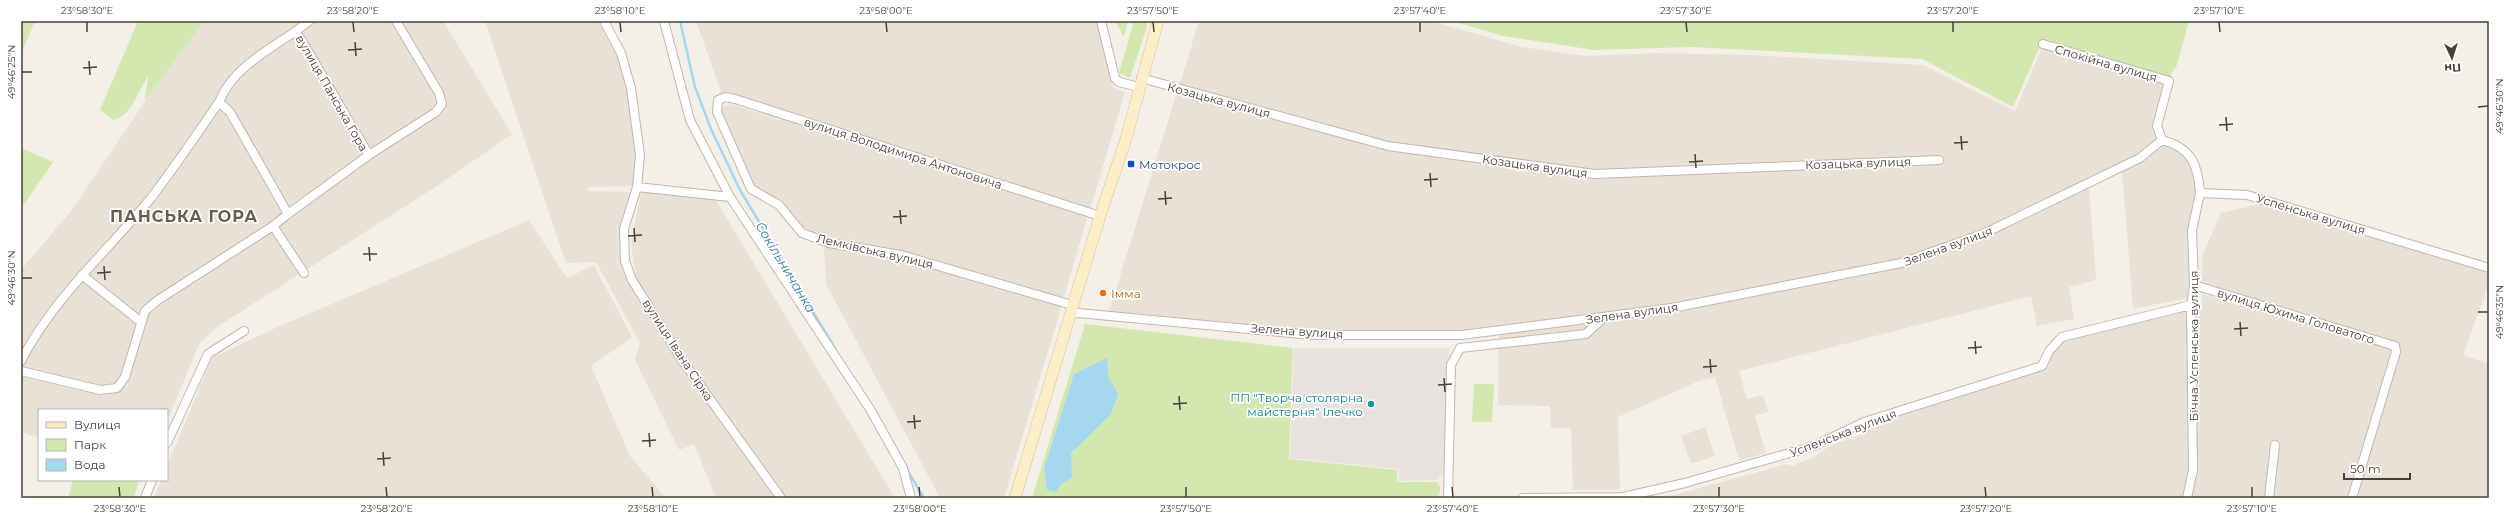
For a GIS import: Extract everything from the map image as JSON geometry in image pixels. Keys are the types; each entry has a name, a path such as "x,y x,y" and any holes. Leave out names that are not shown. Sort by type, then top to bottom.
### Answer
{"main road":[{"path":"1015,498 1100,216 1126,139 1158,21"}],"street":[{"name":"вулиця Панська Гора","path":"21,361 32,341 82,275 150,198 219,102 225,87 235,75 309,21"},
{"path":"21,370 100,390 110,390 123,381 145,311 158,300 273,226 369,155 436,112 442,104 439,93 396,21"},
{"name":"вулиця Івана Сірка","path":"604,21 621,53 631,88 640,155 637,187 624,229 622,247 624,261 632,280 682,360 781,498"},
{"path":"664,21 690,120 730,196 870,409 903,468 911,498"},
{"name":"Козацька вулиця","path":"1101,21 1115,78 1119,82 1140,83 1388,146 1595,174 1939,160"},
{"name":"вулиця Панська Гора","path":"296,31 369,155"},
{"name":"Спокійна вулиця","path":"2043,44 2169,81 2157,126 2162,140"},
{"name":"вулиця Володимира Антоновича","path":"717,112 718,100 726,97 736,99 1100,216"},
{"path":"219,102 230,112 288,214"},
{"name":"Лемківська вулиця","path":"717,112 751,189 779,205 802,233 829,243 901,255 1071,310"},
{"path":"2162,140 2191,157 2197,167 2200,193"},
{"name":"Зелена вулиця","path":"1071,310 1078,313 1312,335 1462,335 1672,308 1901,263 1983,234 2140,158 2162,140"},
{"path":"637,187 730,196"},
{"name":"Успенська вулиця","path":"2200,193 2217,192 2247,195 2489,268"},
{"name":"Бічна Успенська вулиця","path":"2187,498 2193,470 2191,305 2194,285 2192,230 2200,193"},
{"path":"273,226 304,272"},
{"path":"82,275 141,322"},
{"name":"вулиця Юхима Головатого","path":"2194,285 2395,346 2396,348 2352,498"},
{"name":"Успенська вулиця","path":"1522,498 1623,497 1758,463 1814,446 1864,422 2042,366 2049,350 2062,337 2191,305"},
{"path":"1460,348 1586,334 1604,317"},
{"path":"168,441 208,354 244,331"},
{"path":"1448,498 1452,366 1460,348 1462,335"},
{"path":"2269,498 2275,445"},
{"path":"145,498 152,481"}],"shaded area":[{"path":"199,21 443,21 512,134 437,186 217,327 199,344 168,420 168,409 38,409 38,438 21,432 21,270 72,210"},
{"path":"485,21 600,21 614,49 626,83 638,154 635,186 589,187 587,191 633,192 620,242 625,265 632,282 778,498 716,498 694,444 679,450 635,360 640,343 596,262 566,263"},
{"path":"696,21 1097,21 1113,87 1125,92 1090,210 720,97 720,89"},
{"path":"1199,21 1431,21 1522,47 1585,56 1656,53 1751,55 1923,65 2015,111 2043,45 2165,82 2156,115 2158,138 2141,154 1982,231 1902,260 1675,305 1456,332 1314,330 1109,312 1177,92 1377,146 1597,172 1392,144 1179,87"},
{"path":"730,104 1088,215 1063,300 833,241 806,231 780,204 753,185 719,110"},
{"path":"2162,142 2187,157 2194,166 2197,196 2189,225 2188,298 2133,309 2122,170"},
{"path":"2089,186 2096,280 2069,287 2074,319 2037,326 2031,296 1739,371 1747,399 1763,395 1768,412 1755,416 1766,453 1739,461 1715,377 1701,380 1618,417 1620,490 1573,490 1571,428 1551,428 1550,406 1498,405 1499,333 1889,268"},
{"path":"645,191 715,199 895,498 785,498 680,353 636,278 631,243 641,192"},
{"path":"2263,203 2489,270 2489,284 2463,355 2489,364 2489,498 2354,498 2399,350 2202,289 2203,254 2221,213"},
{"path":"529,220 567,278 594,265 632,337 591,366 630,456 666,498 154,498 161,481 168,481 168,464 212,358 273,329"},
{"path":"824,244 894,256 1062,305 1004,498 940,498 826,284"},
{"path":"2202,294 2393,348 2348,498 2190,498 2195,476 2193,312 2202,310"},
{"path":"2188,310 2190,476 2184,498 1663,498 1787,464 1792,466 1816,456 1829,446 1864,434 1868,424 2035,372 2063,341 2068,339"},
{"path":"1294,348 1449,348 1447,470 1437,480 1399,481 1398,469 1290,458"},
{"path":"1705,427 1715,456 1691,464 1681,436"}],"green space":[{"path":"21,21 35,21 21,54"},
{"path":"138,21 204,21 145,100 148,76 130,108 125,114 113,120 100,110"},
{"path":"1115,21 1128,21 1124,37"},
{"path":"1134,21 1147,21 1147,27 1130,78 1119,73"},
{"path":"1452,21 2189,21 2177,65 2168,80 2042,42 2013,107 1922,59 1691,47 1594,50 1503,36"},
{"path":"21,148 53,162 21,209"},
{"path":"1085,324 1293,348 1289,459 1397,470 1397,482 1437,482 1440,486 1440,492 1435,498 1032,498"},
{"path":"1474,384 1494,384 1492,422 1472,422"},
{"path":"73,481 139,481 134,498 68,498"}],"water":[{"path":"1107,358 1108,376 1118,394 1111,414 1071,453 1072,477 1060,485 1057,492 1047,490 1044,469 1074,374"}],"waterway":[{"name":"Сокільничанка","path":"680,21 695,87 711,129 740,190 836,350"},
{"name":"Сокільничанка","path":"906,468 924,498"}],"place":[{"name":"Мотокрос","path":"1131,164"},
{"name":"Імма","path":"1103,293"},
{"name":"ПП \"Творча столярна майстерня\" Ілечко","path":"1371,404"}],"district":[{"name":"ПАНСЬКА ГОРА","path":"184,216"}]}
